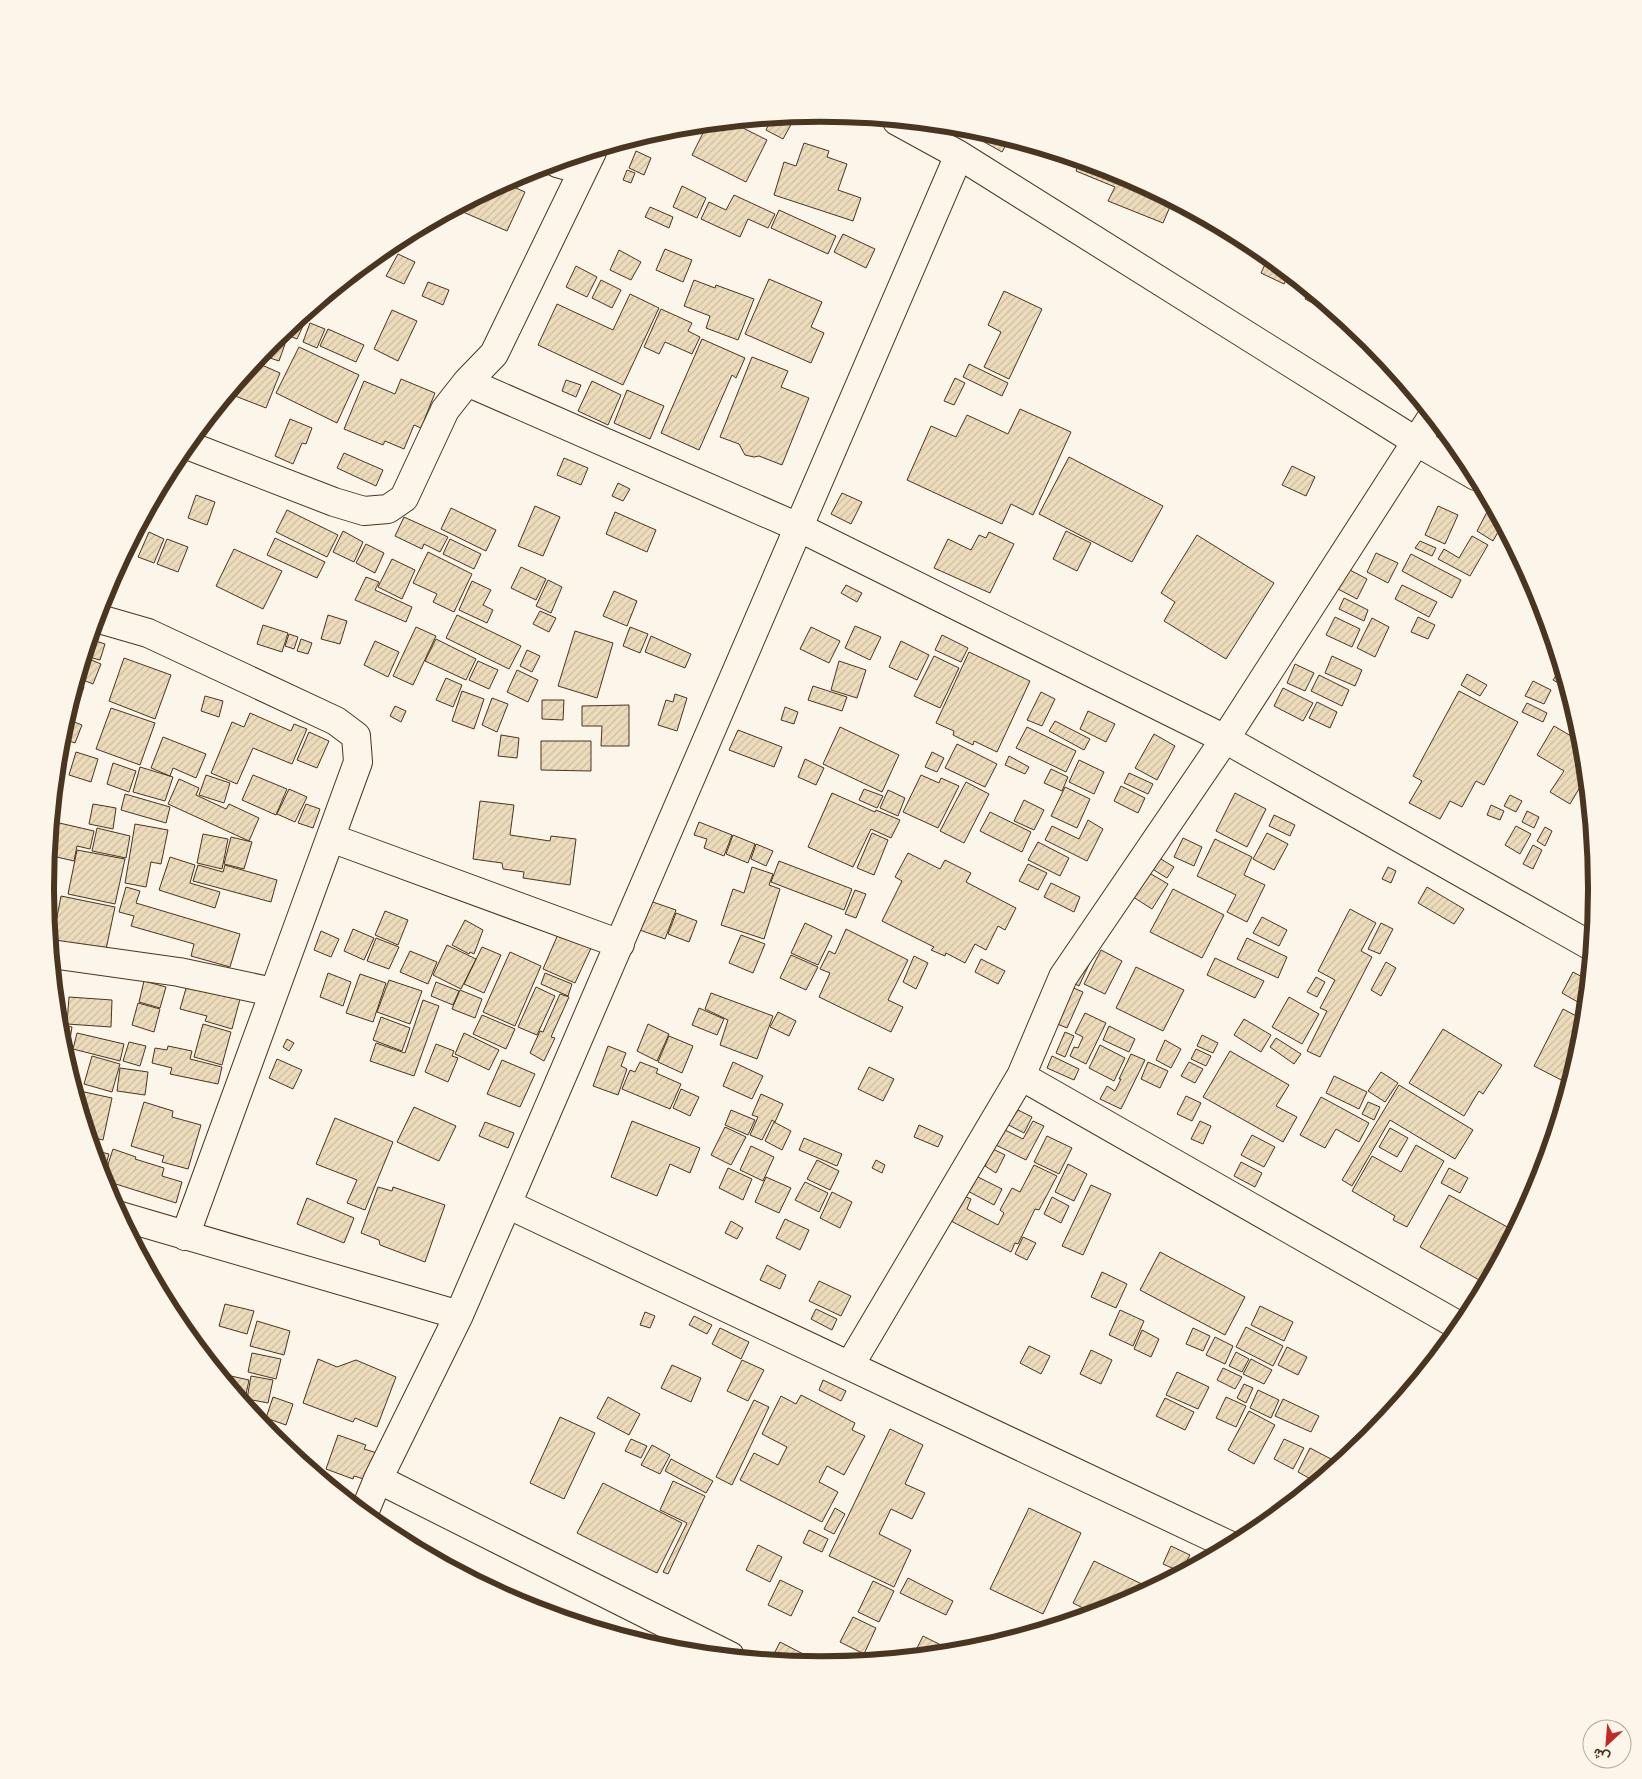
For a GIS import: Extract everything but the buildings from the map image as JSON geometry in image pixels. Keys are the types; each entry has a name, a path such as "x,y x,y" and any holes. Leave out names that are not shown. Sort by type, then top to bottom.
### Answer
{"street":[{"path":"909,128 959,155 1417,442 1462,468"},
{"path":"367,1507 458,1315 507,1204 959,155"},
{"path":"194,448 334,502 364,511 388,509 404,498 445,410 467,382 494,354 577,162"},
{"path":"467,382 798,527 1225,739 1587,943"},
{"path":"850,1365 1021,1076 1063,977 1225,739 1429,421"},
{"path":"103,620 148,633 336,721 356,736 358,762 184,1236"},
{"path":"331,838 620,944"},
{"path":"56,955 180,972 273,992"},
{"path":"1021,1076 1454,1323"},
{"path":"507,1204 1223,1542"},
{"path":"128,1219 458,1315"},
{"path":"378,1480 717,1649"}]}
